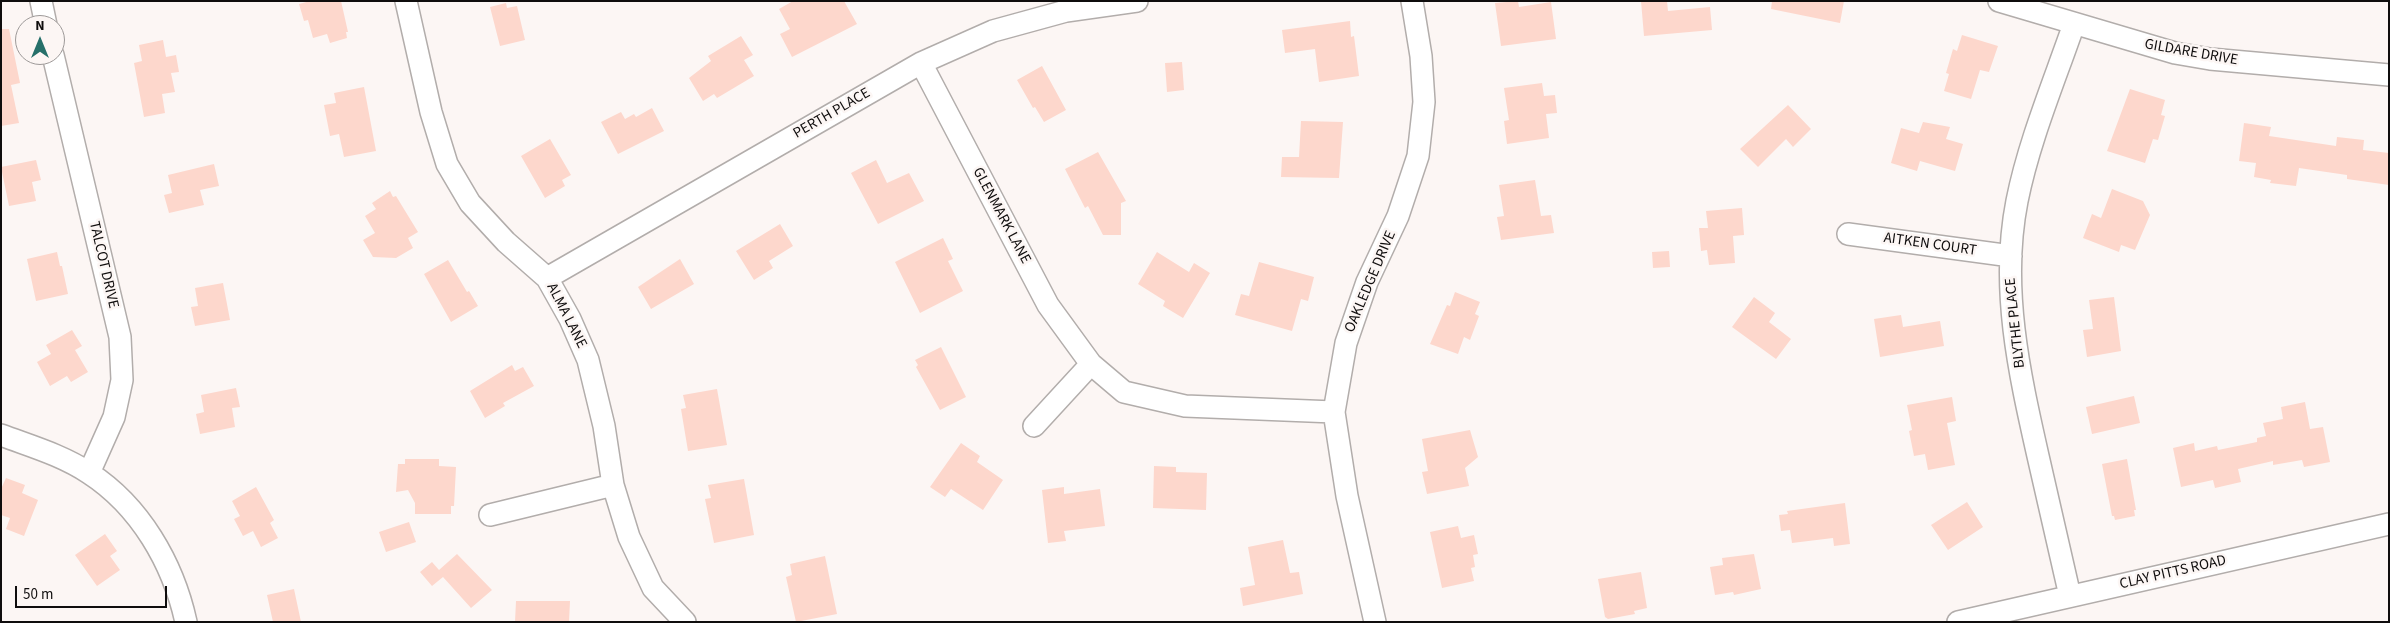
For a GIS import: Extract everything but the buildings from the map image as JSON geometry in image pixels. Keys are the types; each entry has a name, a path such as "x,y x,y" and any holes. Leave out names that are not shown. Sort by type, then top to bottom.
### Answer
{"street":[{"path":"40,1 44,15"},
{"name":"ALMA LANE","path":"406,1 431,112 447,164 470,203 506,242 547,278 570,319 588,360 604,426 613,486 629,537 653,588 685,622"},
{"name":"PERTH PLACE","path":"547,278 921,63 993,31 1066,11 1137,1"},
{"name":"OAKLEDGE DRIVE","path":"1375,622 1347,496 1334,412 1346,342 1367,282 1398,216 1418,156 1424,102 1422,56 1412,1"},
{"name":"GILDARE DRIVE","path":"1999,1 2148,46 2210,59 2389,75"},
{"name":"BLYTHE PLACE","path":"2070,596 2027,406 2017,350 2011,305 2011,256 2017,202 2028,157 2074,24"},
{"name":"GLENMARK LANE","path":"921,63 1048,305 1091,364 1124,392 1185,406 1334,412"},
{"name":"TALCOT DRIVE","path":"55,65 120,338 122,380 114,417 89,473"},
{"name":"AITKEN COURT","path":"1848,234 2011,256"},
{"path":"1034,426 1091,364"},
{"path":"1,435 54,455 89,473 126,504 153,540 169,566 186,622"},
{"path":"490,515 613,486"},
{"name":"CLAY PITTS ROAD","path":"1958,622 2389,524"}]}
